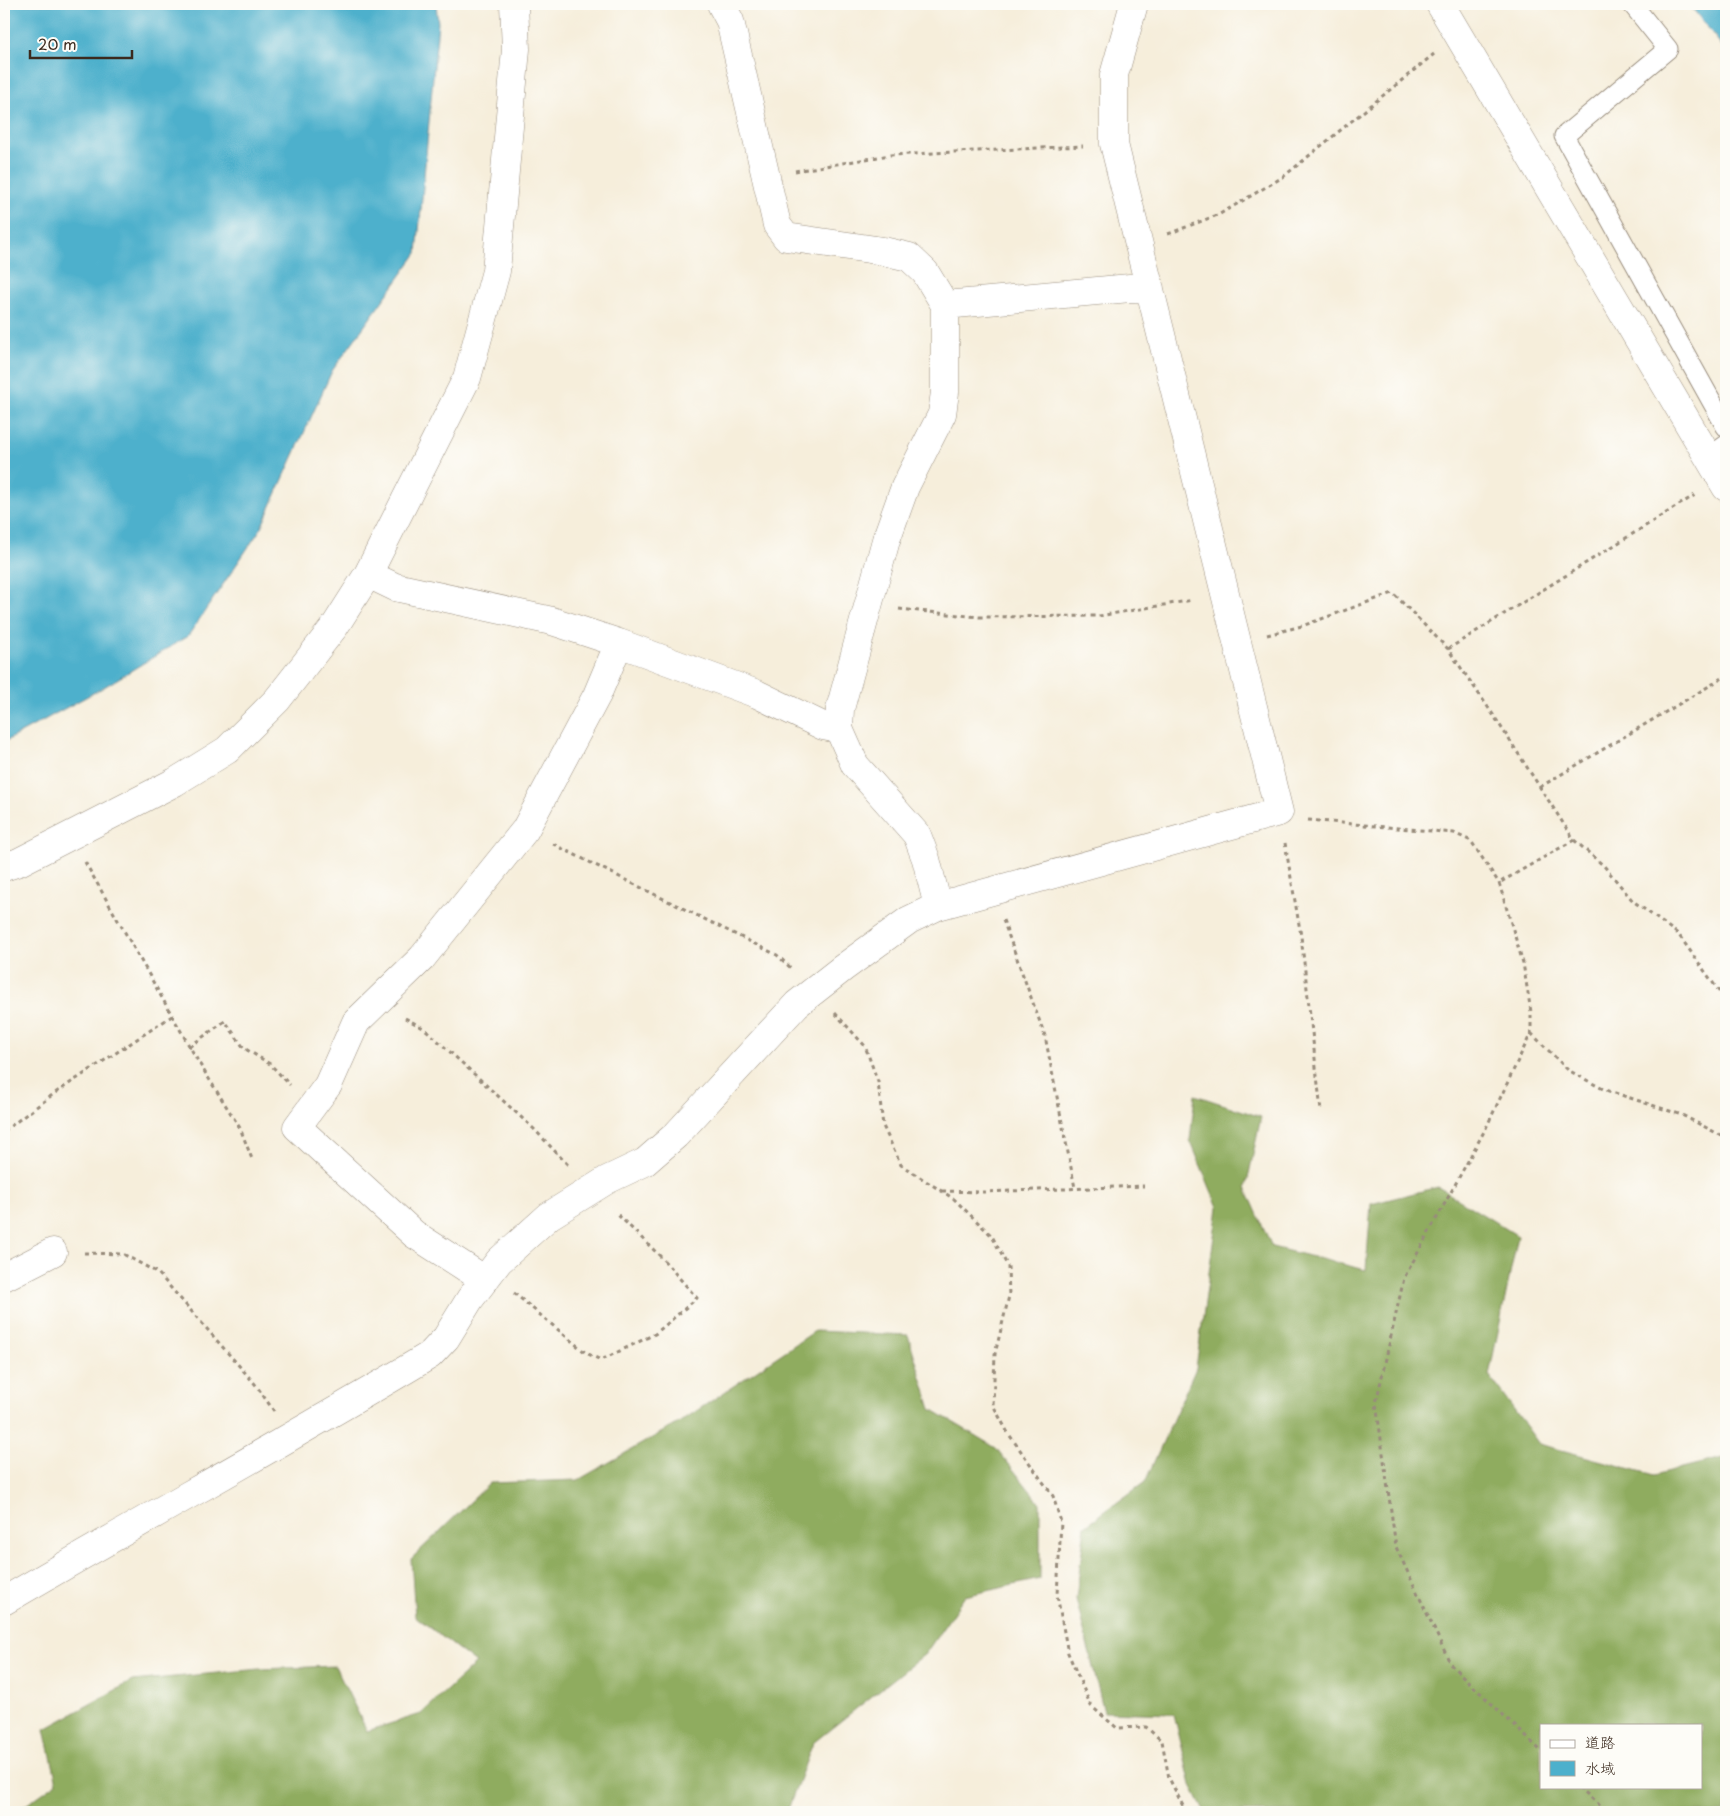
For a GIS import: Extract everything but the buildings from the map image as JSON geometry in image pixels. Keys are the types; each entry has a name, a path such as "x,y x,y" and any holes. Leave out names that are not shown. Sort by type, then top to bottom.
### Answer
{"street":[{"path":"4,867 18,862 176,782 227,750 283,692 335,626 368,574 467,378 496,272 516,49 514,4"},
{"path":"721,4 730,21 777,225 786,237 884,251 909,257 925,272 944,305 945,392 942,414 905,487 886,540 840,709 839,730 855,765 917,835 926,859 938,906"},
{"path":"4,1601 430,1355 446,1338 470,1299 499,1261 549,1216 606,1180 645,1162 676,1135 797,1004 910,920 938,906 1279,812 1114,144 1114,75 1134,4"},
{"path":"1440,4 1721,467"},
{"path":"944,305 1130,288 1150,289"},
{"path":"368,574 394,587 552,621 619,643 757,694 823,726 839,730"},
{"path":"485,1280 414,1234 297,1127 328,1085 356,1022 422,958 525,830 597,695 619,643"},
{"path":"4,1277 52,1252"}],"lane":[{"path":"1632,4 1668,49 1564,136 1726,427"}],"path":[{"path":"1139,246 1220,214 1283,177 1430,55 1436,53"},
{"path":"765,176 890,155 1114,144"},
{"path":"1448,649 1721,467"},
{"path":"1238,642 1302,626 1392,593 1448,649 1574,840 1604,866 1633,901 1678,934 1726,1002"},
{"path":"868,606 979,617 1099,616 1226,595"},
{"path":"1540,786 1726,676"},
{"path":"1321,1111 1301,936 1279,812 1314,822 1454,833 1471,841 1499,883 1523,963 1531,1012 1531,1033 1486,1128 1404,1278 1376,1403 1396,1547 1423,1606 1451,1665 1540,1750"},
{"path":"525,830 776,955 815,990 865,1046 878,1082 883,1126 901,1166 954,1199 992,1236 1008,1267 1009,1296 994,1354 993,1405 1008,1434 1053,1496 1061,1522 1057,1594 1068,1652 1091,1706 1117,1728 1146,1727 1162,1741 1168,1778 1186,1812"},
{"path":"70,836 189,1047 240,1128 252,1159"},
{"path":"1499,883 1574,840"},
{"path":"992,891 1045,1036 1075,1188"},
{"path":"4,1132 55,1093 172,1016"},
{"path":"189,1047 225,1021 244,1048 270,1064 311,1108"},
{"path":"1531,1033 1568,1070 1603,1089 1682,1116 1726,1138"},
{"path":"941,1191 983,1192 1144,1186"},
{"path":"52,1252 123,1254 158,1273 256,1384 291,1436"},
{"path":"1579,1788 1607,1812"}],"green space":[{"path":"1195,1095 1261,1117 1246,1188 1272,1247 1366,1270 1371,1204 1438,1187 1518,1236 1489,1375 1539,1444 1654,1475 1726,1457 1726,1812 1205,1812 1191,1785 1174,1714 1104,1712 1076,1599 1085,1526 1145,1482 1196,1368 1218,1207 1190,1140"},
{"path":"815,1331 908,1335 931,1409 996,1448 1040,1503 1040,1579 965,1596 925,1654 813,1743 787,1812 16,1812 57,1783 45,1729 132,1681 260,1669 335,1666 367,1731 421,1714 476,1663 415,1616 411,1559 490,1483 578,1480 680,1422"}],"water":[{"path":"4,4 436,4 438,23 417,253 332,371 260,530 188,636 104,687 4,742"},
{"path":"1689,4 1726,4 1726,51"}]}
